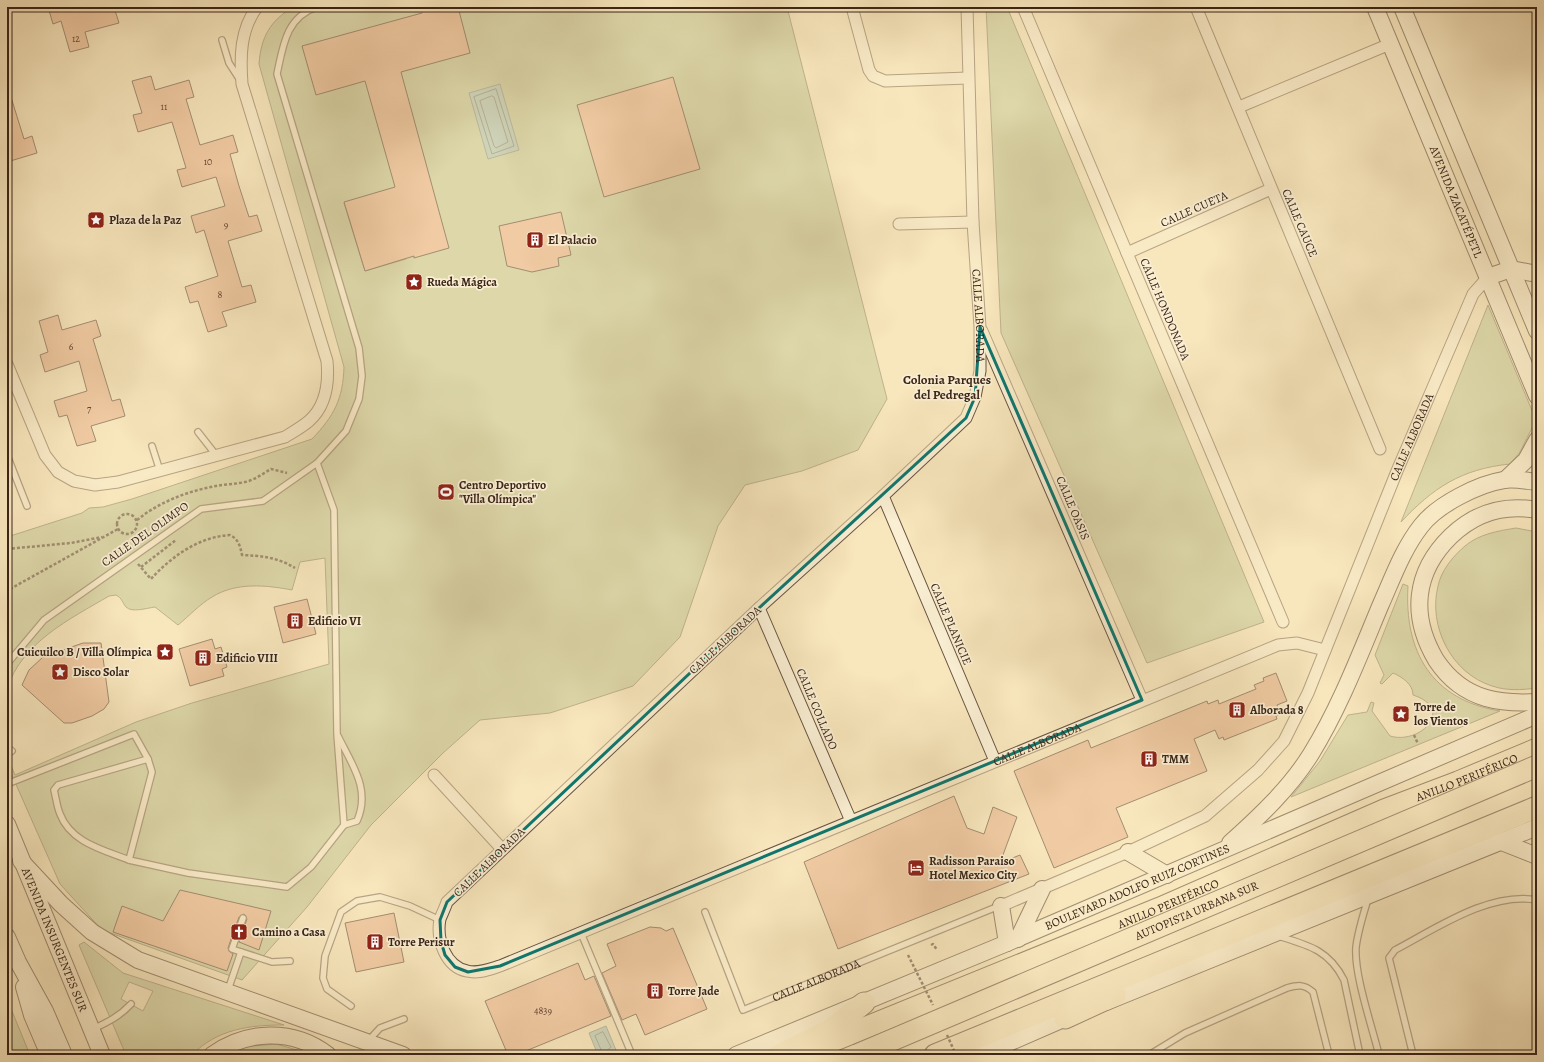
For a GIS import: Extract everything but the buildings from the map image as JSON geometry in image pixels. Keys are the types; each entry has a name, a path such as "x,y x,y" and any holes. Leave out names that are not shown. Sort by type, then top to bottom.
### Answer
{"highway":[{"name":"ANILLO PERIFÉRICO","path":"798,1055 1160,908 1384,810 1458,782 1537,749"},
{"name":"AUTOPISTA URBANA SUR","path":"857,1055 1537,766"},
{"name":"AUTOPISTA URBANA SUR","path":"891,1055 1537,781"},
{"path":"935,1055 1537,807"},
{"path":"1065,1018 1321,896"},
{"path":"779,1055 830,1030 864,1003"}],"main road":[{"name":"AVENIDA ZACATÉPETL","path":"1375,7 1537,396"},
{"name":"AVENIDA ZACATÉPETL","path":"1402,7 1537,331"},
{"path":"1511,269 1537,274"},
{"name":"CALLE ALBORADA","path":"1488,277 1511,269"},
{"path":"1505,480 1526,460 1537,440"},
{"path":"1219,852 1274,800 1311,755 1344,690 1402,556 1421,525 1452,499 1482,486 1505,480 1537,482"},
{"path":"1537,510 1517,507 1497,510 1476,518 1458,530 1441,546 1430,560 1422,582 1419,609 1424,636 1430,650 1438,663 1456,683 1474,694 1497,701 1537,702"},
{"name":"BOULEVARD ADOLFO RUIZ CORTINES","path":"736,1055 1012,941 1537,716"},
{"name":"AVENIDA INSURGENTES SUR","path":"7,824 102,1055"},
{"path":"981,1055 1065,1018 1499,841 1537,827"},
{"path":"1499,841 1537,856"},
{"path":"1128,852 1167,875"},
{"path":"21,861 61,904 92,932 138,960 403,1055"},
{"path":"1012,941 1042,889"},
{"path":"1001,906 1012,941"},
{"path":"7,937 18,962 45,1011 64,1055"},
{"path":"18,962 32,1015 49,1055"},
{"path":"212,1055 232,1043 245,1038 270,1036 296,1039 314,1046 328,1055"}],"street":[{"path":"7,364 45,455 58,472 74,481 95,485 118,482 285,437 309,421 323,401 328,377 327,361 242,84 241,50 251,15 257,7"},
{"path":"852,7 869,70 873,76 886,81 968,78"},
{"name":"CALLE ALBORADA","path":"967,7 973,222 980,327 980,371 975,397 966,418 883,496 759,608 447,902 440,920 441,940 445,955 455,967 468,972 485,971 500,966 1278,645 1297,643 1325,650"},
{"name":"CALLE HONDONADA","path":"1023,7 1282,622"},
{"name":"CALLE CAUCE","path":"1196,7 1239,107 1271,189 1380,449"},
{"path":"1239,107 1390,44"},
{"name":"CALLE CUETA","path":"1127,253 1271,189"},
{"path":"899,224 973,222"},
{"name":"CALLE ALBORADA","path":"1001,906 1128,852 1205,816 1258,770 1284,741 1308,693 1397,471 1473,294 1488,277"},
{"name":"CALLE OASIS","path":"980,327 1142,700"},
{"name":"CALLE PLANICIE","path":"883,496 995,761"},
{"name":"CALLE COLLADO","path":"759,608 851,821"},
{"path":"434,775 502,849"}],"lane":[{"name":"CALLE DEL OLIMPO","path":"7,664 44,620 201,509 264,501 318,463 346,431 359,399 362,376 359,348 277,74 284,42 295,20 317,7"},
{"path":"222,40 229,63 242,84"},
{"path":"198,432 216,456"},
{"path":"152,446 160,471"},
{"path":"7,456 27,506"},
{"path":"318,463 334,510 337,734 344,825"},
{"path":"7,784 134,734 148,759 152,772 129,860"},
{"path":"148,759 58,785 54,790 61,816 75,836 93,846 129,860 188,873 287,887 311,867 344,825 358,821 362,810 362,784 337,734"},
{"path":"7,747 12,751"},
{"path":"1369,894 1360,924 1356,948 1357,969 1379,1055"},
{"path":"351,1006 327,989 323,978 325,956 341,912 357,901 380,897 410,906 440,920"},
{"path":"1413,1055 1390,958 1395,950 1479,908 1511,899 1537,900"},
{"name":"CALLE ALBORADA","path":"706,912 743,1010 1001,906"},
{"path":"243,918 232,949 272,962 290,961"},
{"path":"581,933 632,1055"},
{"path":"1272,934 1308,946 1324,954 1339,970 1344,980 1360,1055"},
{"path":"227,992 241,952"},
{"path":"1149,1055 1185,1033 1287,988 1299,985 1308,987 1313,992 1329,1055"},
{"path":"91,1029 122,1014 131,1004"},
{"path":"366,1042 380,1028 404,1019"}],"path":[{"path":"137,520 149,510 169,500 215,486 250,481 272,469 300,476"},
{"path":"122,515 132,515 137,520 137,527 130,534 123,534 118,529 118,519 122,515"},
{"path":"10,589 118,529"},
{"path":"132,557 151,579 179,554 201,542 230,534 239,543 242,555 267,556 283,561 295,568"},
{"path":"7,549 71,543 104,536"},
{"path":"141,567 179,538"},
{"path":"7,585 10,589 11,595 7,602"},
{"path":"1414,735 1418,744"},
{"path":"933,944 937,950"}],"highlighted area":[{"path":"980,327 1142,700 500,966 468,972 455,967 445,955 441,941 440,920 447,902 759,608 966,418 975,397"}],"green space":[{"name":"Centro Deportivo \"Villa Olímpica\"","path":"293,7 787,7 887,399 858,450 802,471 745,485 718,526 680,637 633,686 550,713 480,720 443,753 371,825 307,907 242,980 102,930 60,884 7,764 7,756 15,775 136,722 192,703 329,664 325,558 300,562 292,590 251,586 221,592 208,600 178,625 155,607 132,610 126,607 118,596 109,596 64,623 36,645 14,672 7,689 7,537 82,513 89,508 103,507 132,499 312,439 332,415 342,389 344,367 259,64 262,46 268,31 278,18","holes":["386,190 406,259 365,271 344,203"]},
{"path":"986,7 1007,7 1264,622 1147,663 1001,333"},
{"path":"1488,305 1536,420 1520,452 1510,464 1477,470 1449,482 1425,499 1401,522"},
{"path":"1516,528 1537,532 1537,688 1514,690 1498,688 1477,680 1465,671 1454,659 1440,632 1436,617 1436,601 1438,586 1442,575 1448,564 1461,550 1470,542 1483,536"},
{"path":"1403,584 1408,586 1408,610 1411,632 1417,652 1427,669 1440,684 1456,696 1476,705 1500,711 1291,797 1320,761 1348,715 1367,712 1371,702 1374,703 1372,711 1390,736 1401,737 1412,735 1422,731 1429,724 1433,716 1432,709 1426,701 1413,695 1411,687 1406,681 1393,673 1382,684 1380,683 1384,675 1375,655"},
{"path":"84,942 123,973 284,1025 259,1026 235,1030 212,1039 192,1055 126,1055 79,945","holes":["129,982 153,991 143,1011 121,999"]},
{"path":"7,999 30,1055 7,1055"},
{"path":"276,1044 304,1052 308,1055 227,1055 241,1047"}],"water":[{"path":"500,84 519,150 488,159 469,93"},
{"path":"606,1026 616,1050 605,1055 598,1055 589,1033"}],"place":[{"name":"Plaza de la Paz","path":"96,220"},
{"name":"El Palacio","path":"535,240"},
{"name":"Rueda Mágica","path":"414,282"},
{"name":"Centro Deportivo \"Villa Olímpica\"","path":"446,492"},
{"name":"Edificio VI","path":"295,621"},
{"name":"Cuicuilco B / Villa Olímpica","path":"165,652"},
{"name":"Edificio VIII","path":"203,658"},
{"name":"Disco Solar","path":"60,672"},
{"name":"Alborada 8","path":"1237,710"},
{"name":"Torre de los Vientos","path":"1401,714"},
{"name":"TMM","path":"1149,759"},
{"name":"Radisson Paraiso Hotel Mexico City","path":"916,868"},
{"name":"Camino a Casa","path":"239,932"},
{"name":"Torre Perisur","path":"375,942"},
{"name":"Torre Jade","path":"655,991"}],"district":[{"name":"Colonia Parques del Pedregal","path":"947,386"}]}
